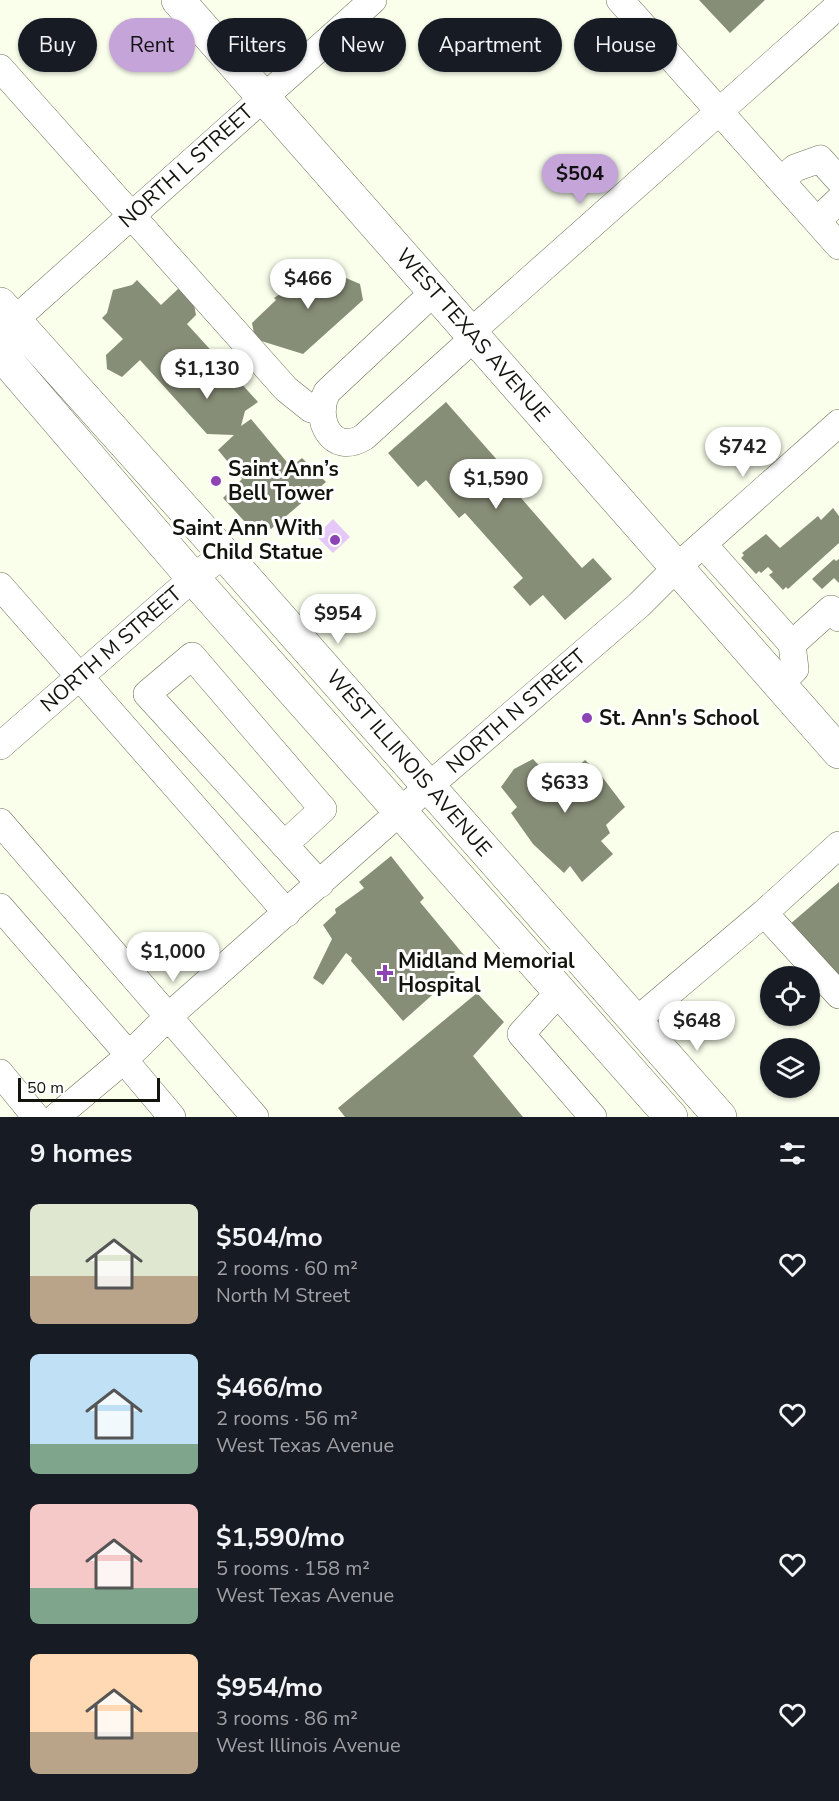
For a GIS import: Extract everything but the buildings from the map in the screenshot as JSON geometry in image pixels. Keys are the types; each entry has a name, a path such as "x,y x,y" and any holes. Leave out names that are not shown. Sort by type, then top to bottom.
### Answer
{"main road":[{"name":"WEST TEXAS AVENUE","path":"178,0 838,750"},
{"name":"WEST ILLINOIS AVENUE","path":"5,319 224,554 720,1117"},
{"name":"WEST ILLINOIS AVENUE","path":"0,353 193,578 669,1117"}],"street":[{"name":"NORTH L STREET","path":"5,319 130,216 373,0"},
{"path":"620,0 839,246"},
{"path":"435,291 332,385 323,400 321,411 323,425 335,439 347,443 358,441 839,4 836,0"},
{"path":"0,68 286,388 310,409 321,411"},
{"path":"781,181 795,168 820,159 839,180"},
{"path":"817,221 839,200"},
{"name":"NORTH N STREET","path":"56,1117 127,1058 169,1016 429,786 639,605 677,567 839,423"},
{"path":"703,544 792,644 795,669 780,684"},
{"name":"NORTH M STREET","path":"0,746 193,578 224,554"},
{"path":"0,586 287,913"},
{"path":"792,644 831,609 839,618"},
{"path":"744,644 771,620"},
{"path":"284,845 323,809 192,656 147,694 284,845 320,884"},
{"path":"0,822 255,1117"},
{"path":"636,1021 839,846"},
{"path":"0,907 127,1058 157,1111"},
{"path":"764,913 839,995"},
{"path":"560,991 521,1034 593,1117"},
{"path":"0,1073 36,1117"}],"shaded area":[{"path":"333,519 350,537 333,553 316,536"}],"place":[{"name":"Saint Ann’s Bell Tower","path":"216,481"},
{"name":"Saint Ann With Child Statue","path":"335,540"},
{"name":"St. Ann's School","path":"587,718"},
{"name":"Midland Memorial Hospital","path":"385,973"}]}
